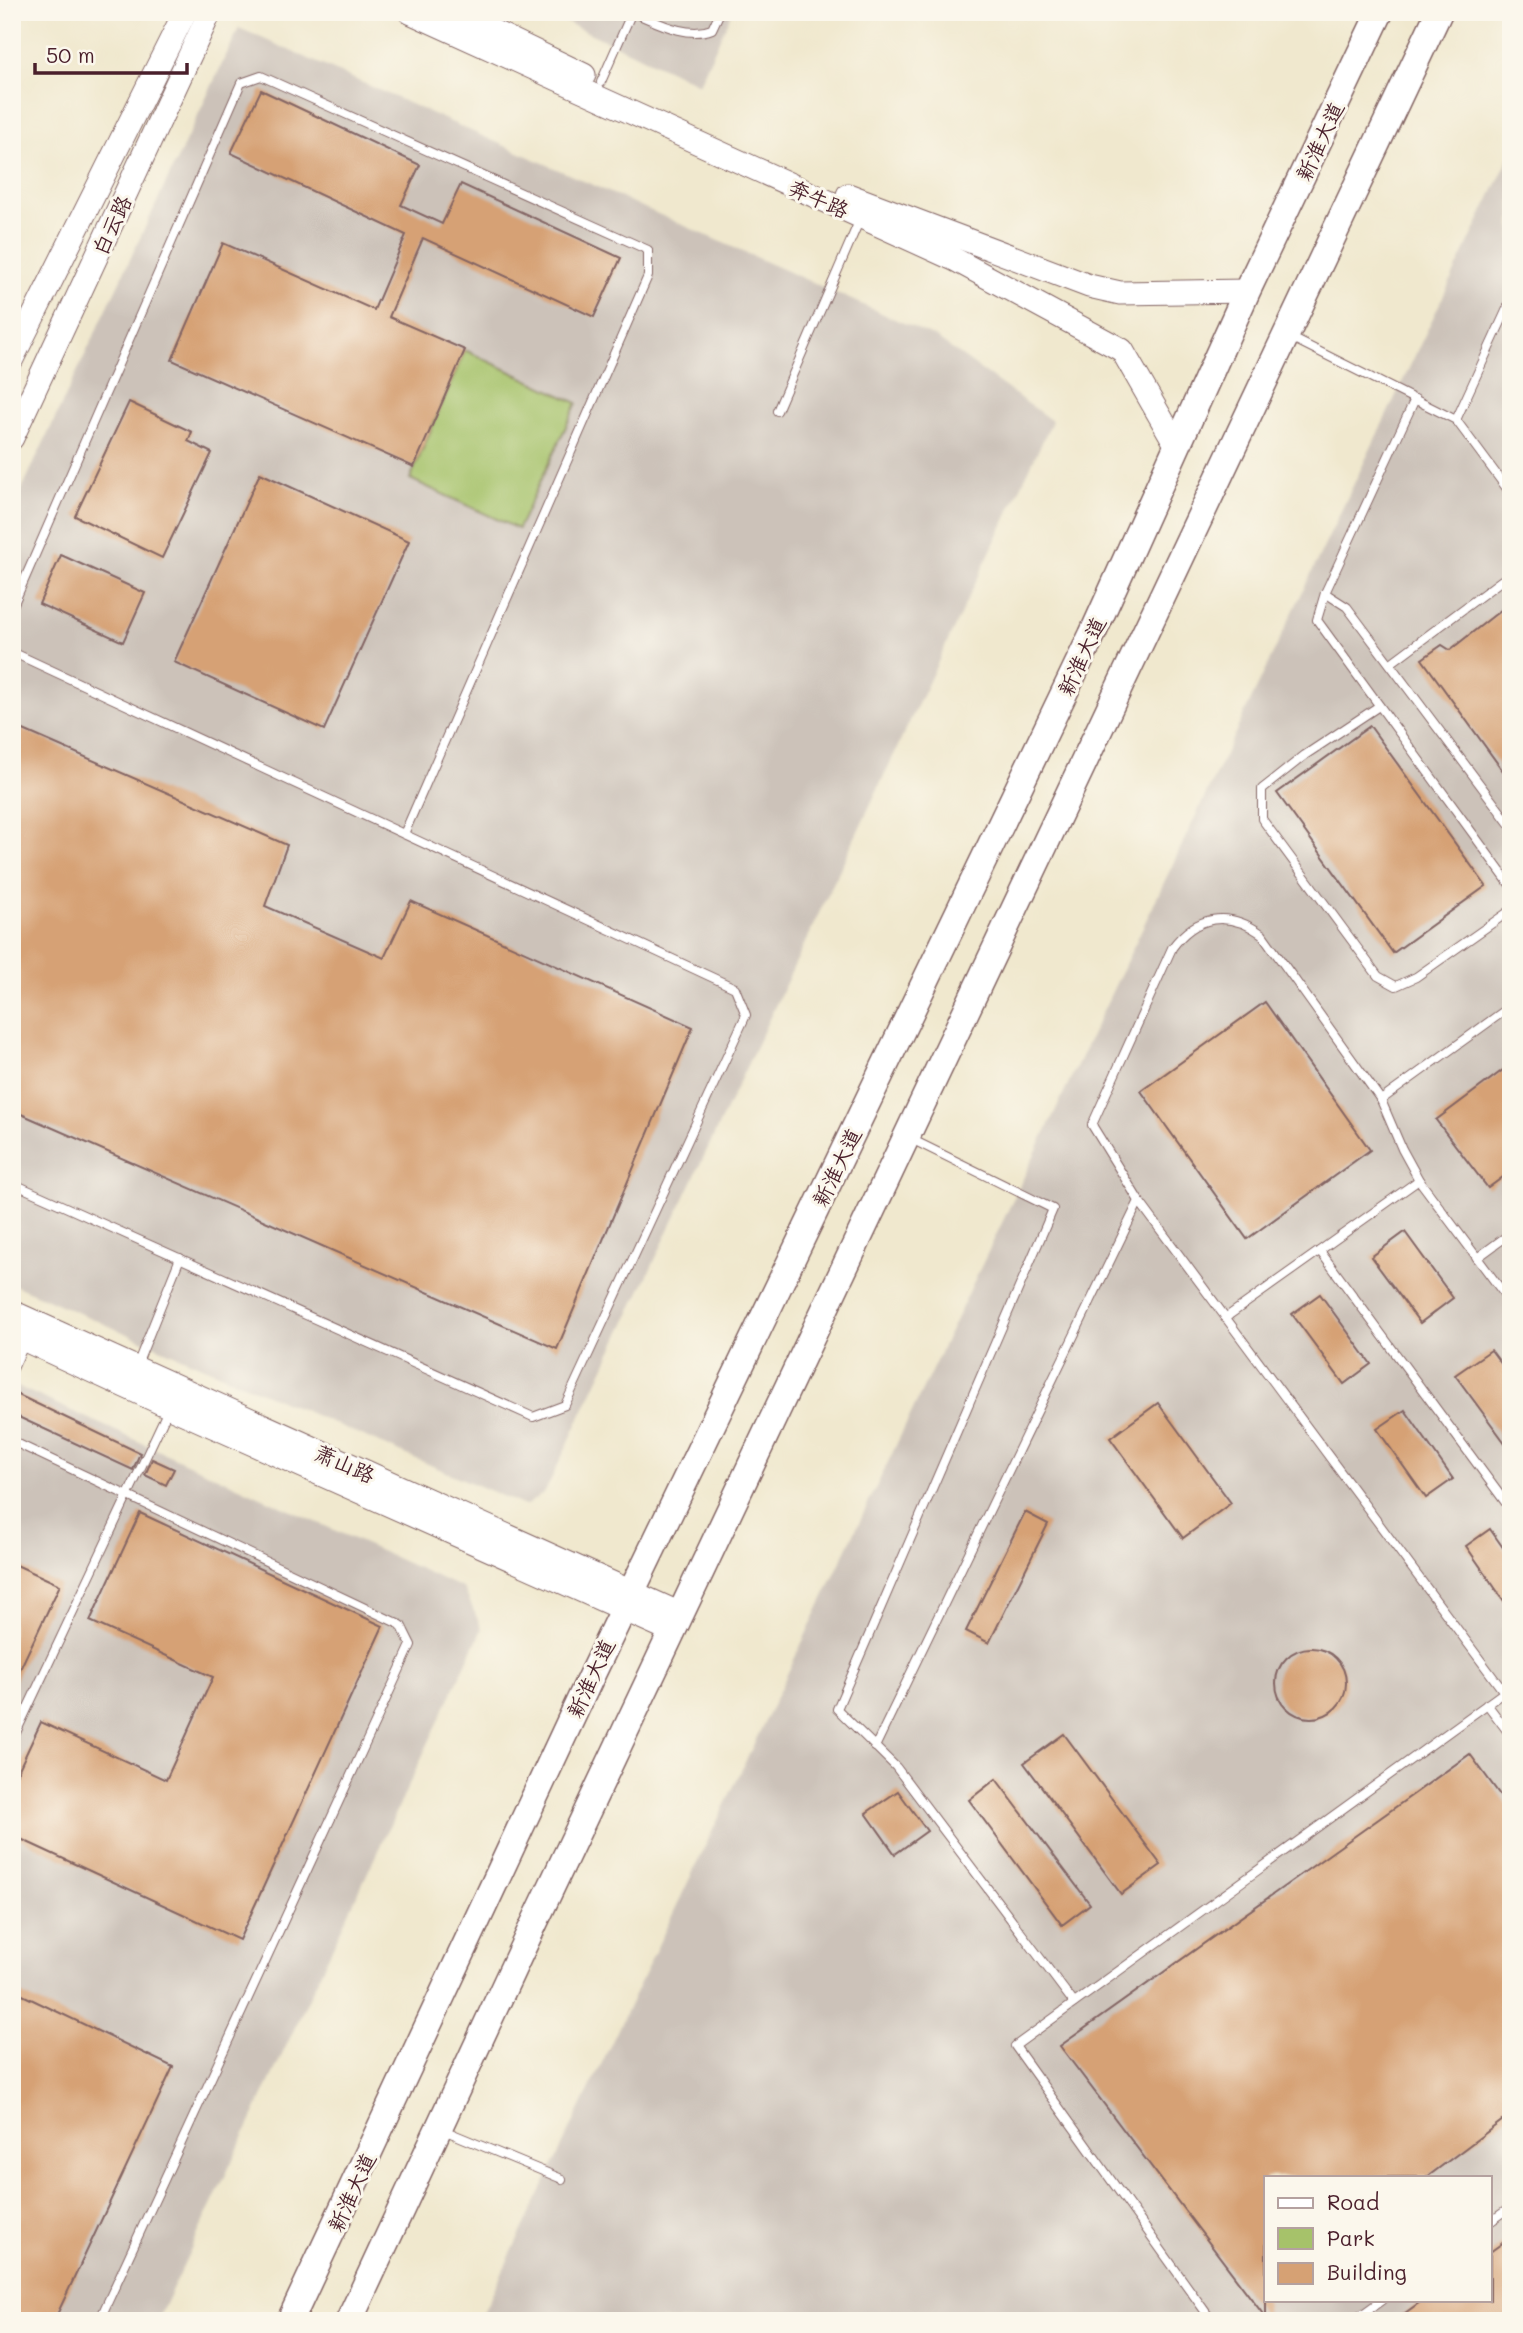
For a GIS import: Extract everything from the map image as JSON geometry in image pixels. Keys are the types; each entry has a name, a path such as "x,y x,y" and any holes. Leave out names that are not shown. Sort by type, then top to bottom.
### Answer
{"main road":[{"name":"新淮大道","path":"290,2321 628,1600 1086,647 1247,291 1380,12"},
{"path":"349,2321 674,1622 1284,333 1439,12"}],"street":[{"name":"白云路","path":"12,359 185,12"},
{"name":"白云路","path":"12,438 210,12"},
{"name":"奔牛路","path":"410,12 864,210 1090,286 1120,293 1247,291"},
{"name":"奔牛路","path":"453,12 864,210 1122,350 1177,446"},
{"name":"萧山路","path":"12,1312 132,1378 170,1407 628,1600"},
{"name":"萧山路","path":"20,1337 132,1378 674,1622"}],"lane":[{"path":"601,82 632,12 699,35 712,29 720,12"},
{"path":"12,608 242,83 261,76 648,250 648,276 404,834"},
{"path":"777,411 864,210"},
{"path":"1456,420 1511,300"},
{"path":"1284,333 1456,420 1511,495"},
{"path":"1415,399 1325,593 1317,620 1511,886"},
{"path":"1391,663 1502,580 1511,584"},
{"path":"1325,593 1347,607 1511,826"},
{"path":"12,652 735,988 746,1015 565,1405 533,1416 12,1183"},
{"path":"1379,706 1305,755 1262,789 1262,819 1378,976 1396,986 1416,978 1511,910"},
{"path":"1212,2321 1015,2046 1508,1690 1139,1201 1092,1125 1172,948 1185,932 1196,924 1230,919 1244,923 1262,934 1381,1100 1419,1180 1511,1303"},
{"path":"1381,1100 1511,1006"},
{"path":"904,1135 1053,1209 836,1709 896,1767 1074,2003"},
{"path":"1226,1318 1419,1180"},
{"path":"875,1747 1139,1201"},
{"path":"1477,1258 1511,1233"},
{"path":"1320,1251 1511,1510"},
{"path":"132,1378 180,1258"},
{"path":"12,1371 20,1337"},
{"path":"12,1741 170,1407"},
{"path":"12,1441 401,1625 411,1645 99,2321"},
{"path":"1488,1704 1511,1736"},
{"path":"438,2128 562,2179"},
{"path":"1492,2221 1511,2207"},
{"path":"1353,2321 1379,2302"}],"shaded area":[{"path":"544,12 732,12 699,84"},
{"path":"239,28 935,337 1052,421 545,1492 525,1506 12,1284 12,510"},
{"path":"1511,154 1511,2321 479,2321"},
{"path":"12,1384 464,1589 482,1629 157,2321 12,2321"}],"green space":[{"path":"465,350 577,403 518,529 410,479"}],"building":[{"path":"261,90 420,165 401,205 442,224 461,184 621,258 594,317 423,238 389,317 465,350 414,467 172,360 223,243 374,310 406,235 231,153"},
{"path":"129,402 192,432 188,441 212,453 162,558 75,516"},
{"path":"260,473 409,541 324,730 174,662"},
{"path":"61,555 145,593 123,642 39,604"},
{"path":"1511,602 1511,782 1422,659 1442,645 1450,650"},
{"path":"12,725 287,845 265,906 384,958 411,901 693,1027 557,1349 12,1110"},
{"path":"1370,726 1486,886 1393,953 1277,793"},
{"path":"1265,1002 1370,1150 1247,1239 1141,1091"},
{"path":"1511,1064 1511,1171 1488,1188 1436,1120"},
{"path":"1405,1232 1453,1298 1420,1323 1371,1257"},
{"path":"1320,1294 1371,1364 1344,1384 1292,1314"},
{"path":"1491,1350 1511,1377 1511,1451 1455,1375"},
{"path":"12,1392 140,1453 133,1470 12,1414"},
{"path":"1158,1403 1231,1503 1183,1538 1110,1438"},
{"path":"1405,1410 1453,1479 1426,1498 1377,1429"},
{"path":"152,1459 174,1469 166,1485 145,1475"},
{"path":"1025,1512 1048,1524 989,1643 966,1631"},
{"path":"140,1513 383,1626 239,1940 12,1835 12,1784 41,1722 166,1780 213,1677 90,1621"},
{"path":"1490,1529 1511,1559 1511,1611 1466,1546"},
{"path":"12,1563 60,1585 12,1686"},
{"path":"1318,1648 1331,1654 1340,1663 1344,1669 1344,1697 1336,1708 1325,1716 1304,1718 1286,1708 1278,1697 1276,1676 1286,1658 1297,1650"},
{"path":"1064,1734 1161,1865 1121,1894 1024,1763"},
{"path":"1470,1754 1511,1810 1511,2114 1428,2176 1264,2176 1266,2318 1060,2046"},
{"path":"996,1779 1090,1904 1062,1925 969,1800"},
{"path":"898,1791 927,1831 895,1854 866,1813"},
{"path":"12,1990 173,2067 54,2321 12,2321"},
{"path":"1511,2237 1511,2321 1394,2321 1420,2302 1492,2302 1492,2251"}]}
